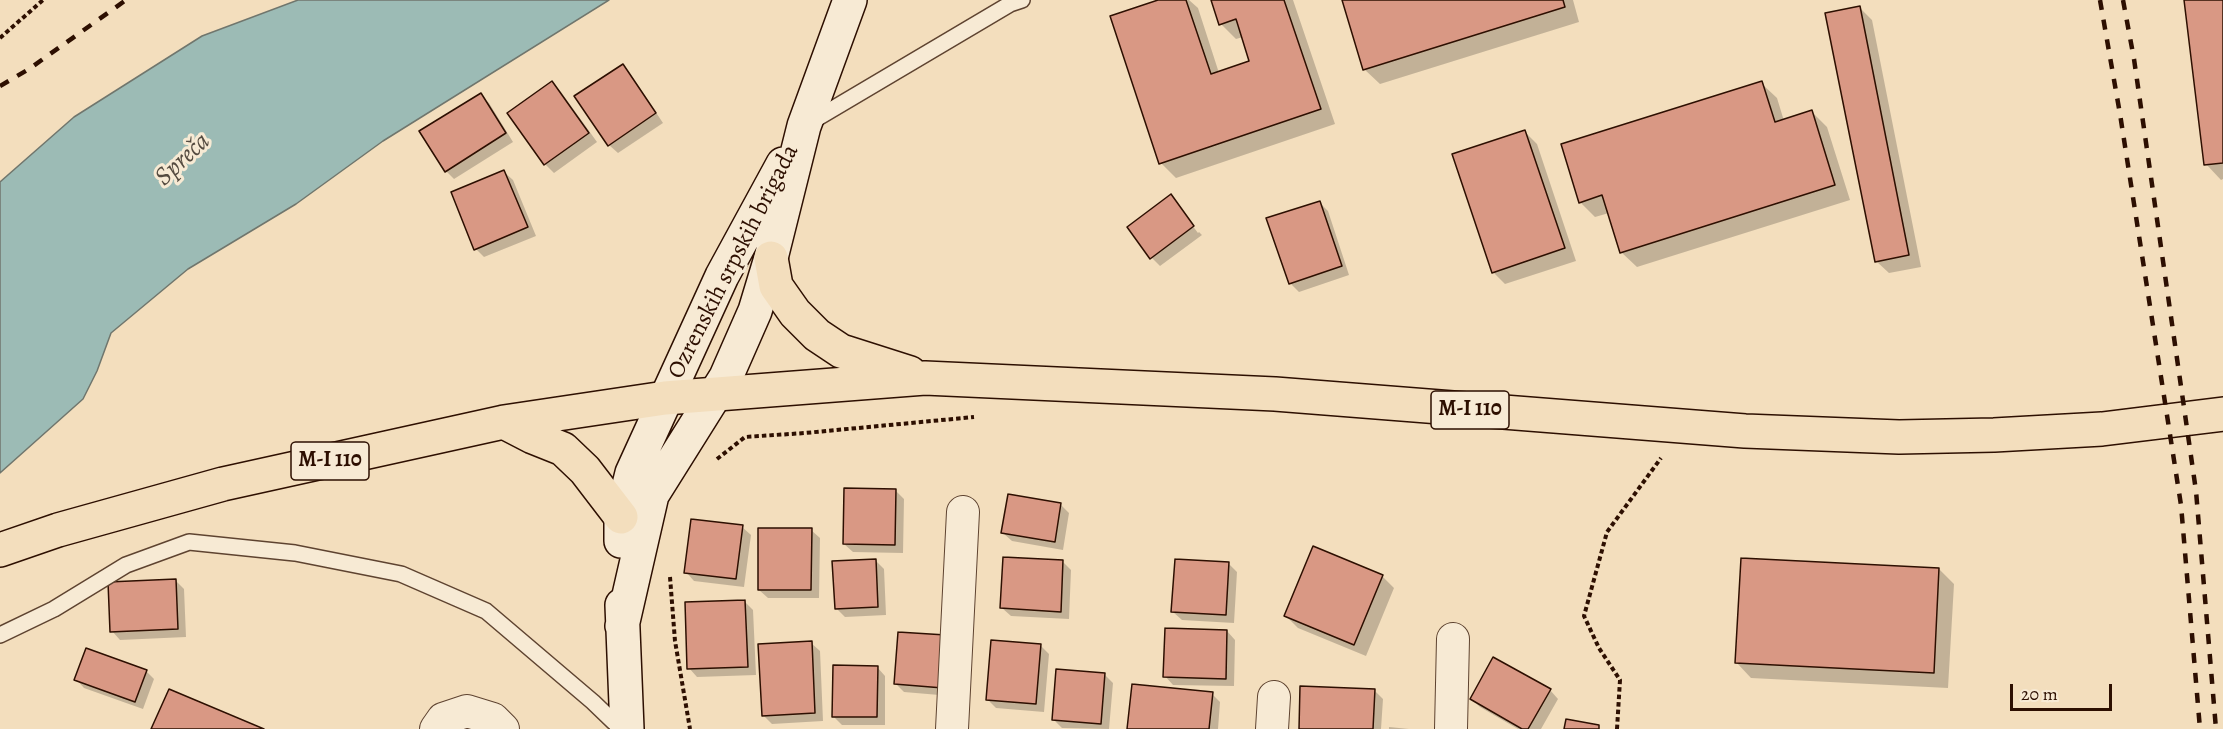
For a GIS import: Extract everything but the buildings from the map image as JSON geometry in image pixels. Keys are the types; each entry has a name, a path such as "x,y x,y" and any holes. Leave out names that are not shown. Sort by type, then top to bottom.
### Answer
{"main road":[{"name":"Ozrenskih srpskih brigada","path":"622,626 652,495 726,377 755,311 771,258 804,126 850,0"},
{"name":"Ozrenskih srpskih brigada","path":"622,626 621,517 632,473 722,276 804,126"},
{"path":"771,258 776,286 795,314 817,335 841,351 926,378"},
{"name":"M-I 110","path":"0,550 58,530 223,484 504,422 665,398 926,378 1275,394 1744,431 1899,437 2102,429 2223,414"},
{"path":"504,422 563,449 585,470 621,517"},
{"path":"622,626 627,729"}],"street":[{"path":"952,729 963,512"},
{"path":"1451,729 1453,639"},
{"path":"1272,729 1274,697"},
{"path":"436,729 443,719 467,711 493,719 503,729"}],"lane":[{"path":"804,126 1010,4 1022,0"},
{"path":"0,635 54,609 126,565 189,542 295,553 401,574 486,611 593,702 621,729"}],"path":[{"path":"0,38 43,0"},
{"path":"714,463 722,453 745,437 805,434 979,416"},
{"path":"1617,729 1620,680 1599,648 1584,616 1607,531 1663,455 1652,454"},
{"path":"670,569 675,640 690,729"}],"water":[{"name":"Spreča","path":"298,0 609,0 383,141 296,204 188,269 111,333 97,371 83,399 0,473 0,182 74,117 202,36"}],"railway":[{"path":"0,86 29,69 126,0"},
{"path":"2100,0 2181,505 2200,729"},
{"path":"2123,0 2134,59 2196,491 2216,729"}]}
